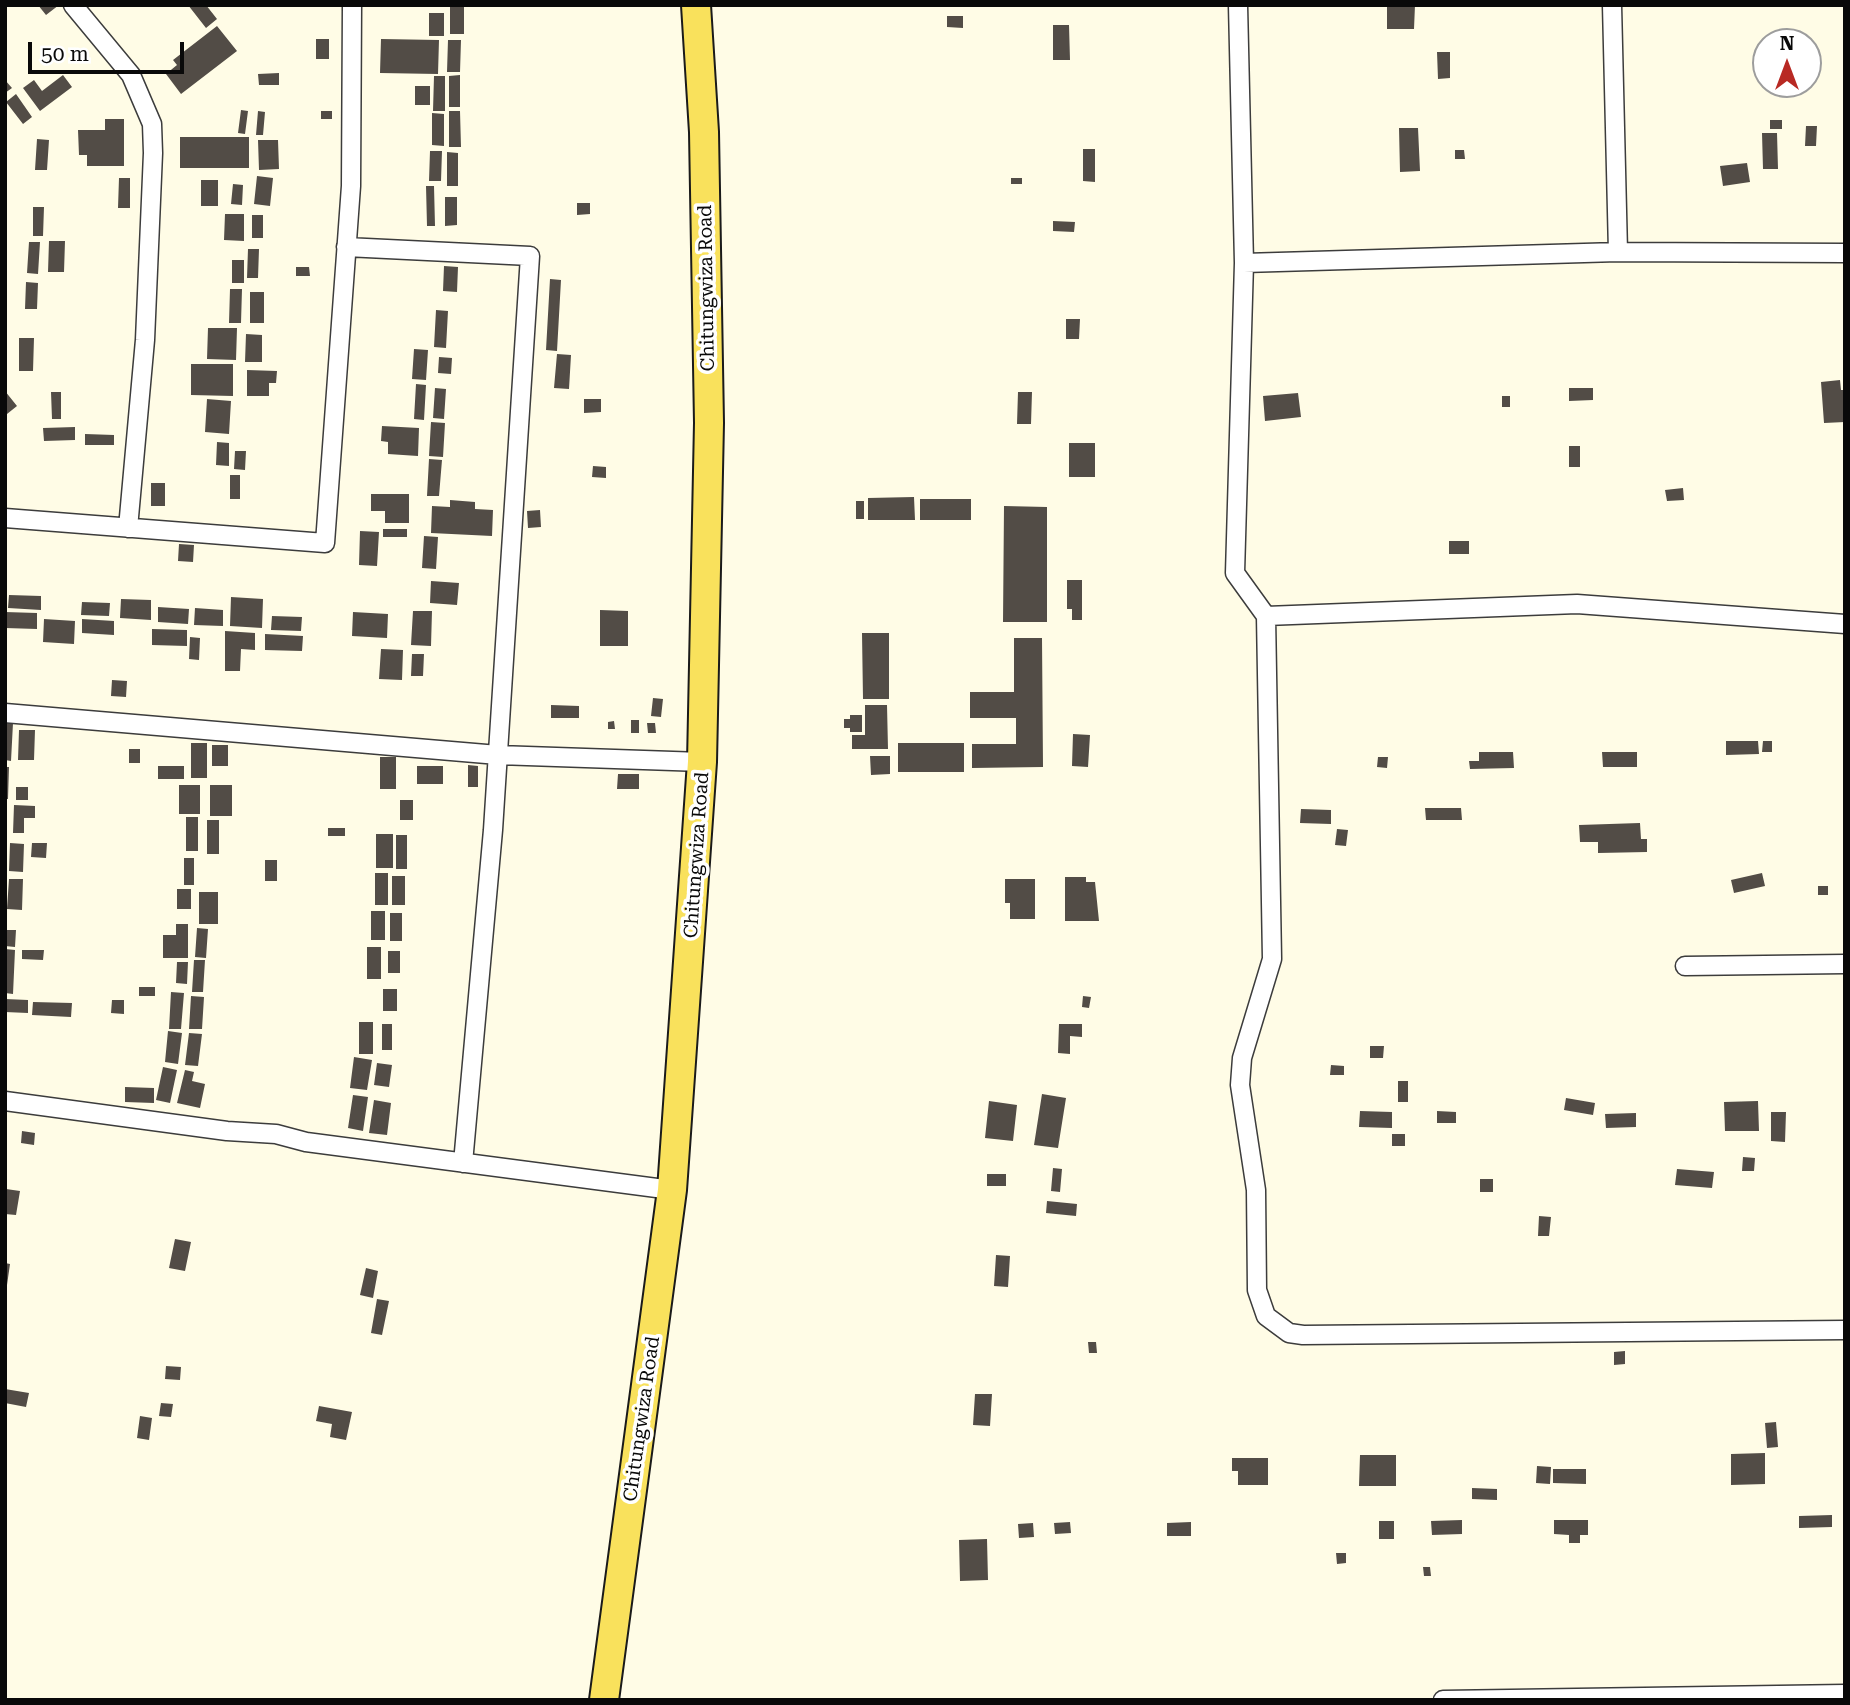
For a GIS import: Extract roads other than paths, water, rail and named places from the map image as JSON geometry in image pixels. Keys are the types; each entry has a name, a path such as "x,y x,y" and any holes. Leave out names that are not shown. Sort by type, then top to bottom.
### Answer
{"main road":[{"name":"Chitungwiza Road","path":"604,1700 672,1190 702,762 709,423 704,132 696,5"}],"street":[{"path":"73,5 131,75 152,124 145,340 128,528"},
{"path":"5,518 325,543 352,156 352,5"},
{"path":"1238,5 1244,263 1235,573 1266,616 1272,959 1249,1031 1240,1085 1256,1190 1257,1290 1266,1316 1276,1327 1303,1335 1845,1330"},
{"path":"1612,5 1618,251"},
{"path":"346,247 530,256 498,755 463,1163"},
{"path":"1244,263 1618,251 1845,253"},
{"path":"1266,616 1577,604 1845,624"},
{"path":"5,713 498,755 702,762"},
{"path":"1685,966 1845,964"},
{"path":"5,1101 227,1131 276,1134 306,1142 672,1190"},
{"path":"1443,1700 1845,1694"}]}
